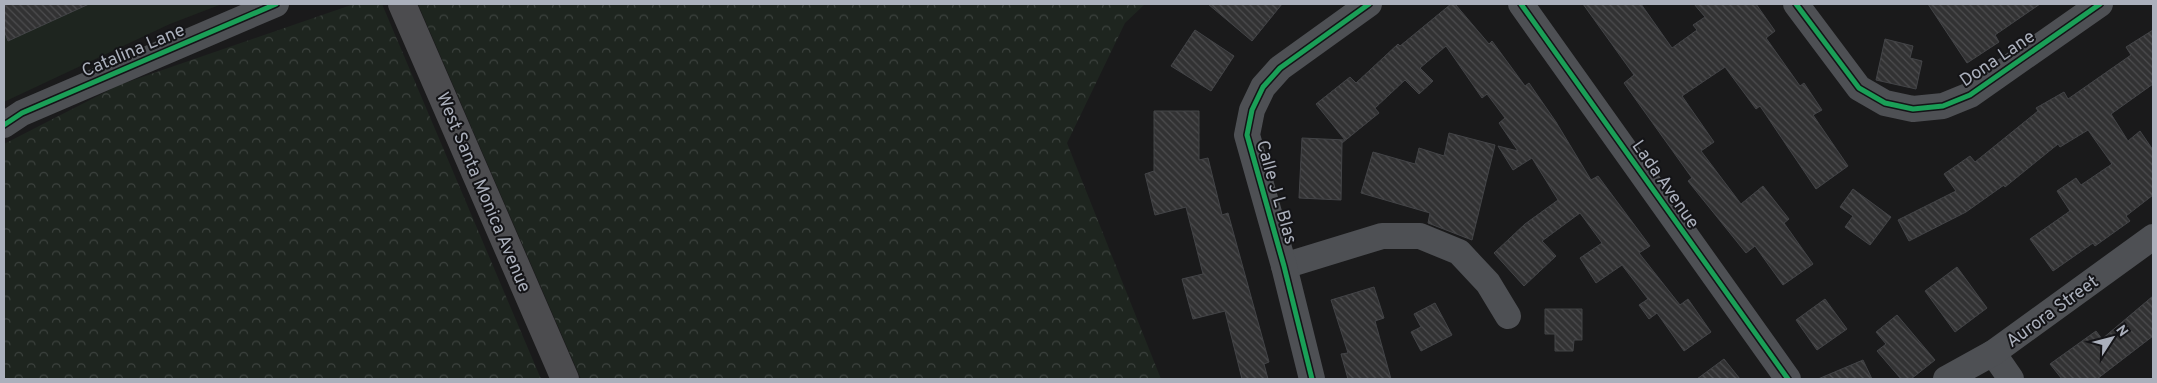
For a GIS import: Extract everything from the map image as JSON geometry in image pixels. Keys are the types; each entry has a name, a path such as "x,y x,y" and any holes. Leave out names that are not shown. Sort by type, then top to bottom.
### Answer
{"main road":[{"name":"West Santa Monica Avenue","path":"402,4 565,379"}],"street":[{"name":"Catalina Lane","path":"4,125 22,113 276,4"},
{"name":"Calle J L Blas","path":"1312,379 1284,266 1247,135 1252,110 1263,87 1280,68 1369,4"},
{"name":"Lada Avenue","path":"1521,4 1788,379"},
{"name":"Dona Lane","path":"1796,4 1859,88 1885,102 1914,108 1943,106 1970,95 2100,4"},
{"path":"1284,266 1382,236 1420,236 1459,252 1488,283 1508,316"},
{"name":"Aurora Street","path":"1946,379 1993,353 2153,237"},
{"path":"1993,353 2011,379"}],"green space":[{"path":"4,4 222,4 170,24 4,102"},
{"path":"354,4 382,4 541,379 4,379 4,144 119,85"},
{"path":"418,4 1145,4 1125,23 1067,143 1161,379 581,379"}],"building":[{"path":"4,4 89,4 8,41 4,30"},
{"path":"1208,4 1282,4 1252,41"},
{"path":"1451,4 1455,4 1489,44 1492,41 1525,86 1529,83 1556,122 1591,180 1598,176 1650,246 1639,253 1680,305 1688,299 1711,332 1684,351 1657,313 1649,319 1639,305 1648,299 1622,265 1596,283 1580,258 1602,243 1580,213 1542,241 1556,256 1524,286 1494,253 1525,224 1558,200 1532,158 1513,170 1498,146 1518,151 1499,123 1505,118 1487,94 1482,98 1446,46 1420,68 1433,81 1419,94 1405,80 1375,108 1379,113 1342,143 1341,200 1299,198 1302,138 1345,140 1316,104 1350,77 1356,83 1398,44 1400,46"},
{"path":"1583,4 1641,4 1672,48 1697,30 1693,25 1705,17 1694,4 1756,4 1775,31 1766,38 1800,86 1804,83 1822,110 1813,115 1848,166 1816,189 1760,106 1756,109 1725,67 1682,96 1714,142 1701,151 1741,204 1763,186 1789,219 1784,223 1813,264 1783,285 1755,246 1746,253 1688,181 1692,178 1624,83 1634,75"},
{"path":"1928,4 2040,4 1995,35 1999,42 1967,63"},
{"path":"1195,30 1234,56 1211,91 1171,66"},
{"path":"2153,30 2153,84 2111,114 2128,141 2140,131 2153,150 2153,195 2126,216 2130,221 2095,246 2093,243 2053,271 2030,239 2070,211 2057,191 2076,178 2081,185 2112,164 2088,130 2060,147 2058,144 2005,187 2004,185 1966,212 1909,241 1898,220 1956,191 1944,174 1970,156 1975,162 2038,111 2036,108 2064,92 2068,99 2131,55 2126,47"},
{"path":"1885,39 1913,46 1910,58 1922,61 1916,89 1876,80"},
{"path":"1154,111 1199,111 1199,160 1208,158 1222,215 1228,213 1269,362 1264,364 1268,379 1242,379 1225,311 1193,319 1182,279 1203,274 1186,207 1155,215 1145,174 1154,171"},
{"path":"1449,133 1495,145 1472,240 1428,223 1430,213 1361,193 1373,152 1415,164 1419,148 1444,156"},
{"path":"1853,189 1891,217 1870,245 1845,227 1853,216 1840,207"},
{"path":"1957,267 1987,308 1955,332 1925,291"},
{"path":"1374,287 1384,318 1375,321 1391,379 1348,379 1341,354 1348,353 1331,300"},
{"path":"2153,296 2153,336 2097,379 2062,379 2050,364 2096,331 2102,339"},
{"path":"1825,299 1847,329 1817,350 1796,320"},
{"path":"1435,303 1452,335 1421,351 1411,332 1421,327 1414,314"},
{"path":"1545,309 1582,309 1582,340 1574,340 1573,351 1555,351 1555,334 1545,334"},
{"path":"1897,315 1935,360 1911,379 1901,379 1877,351 1886,344 1876,332"},
{"path":"1724,359 1740,379 1697,379"},
{"path":"1863,360 1872,379 1818,379"}],"cycle path":[{"path":"4,125 22,113 276,4"},
{"path":"1312,379 1284,266 1247,135 1252,110 1263,87 1280,68 1369,4"},
{"path":"1521,4 1788,379"},
{"path":"1796,4 1859,88 1885,103 1913,109 1943,106 1970,95 2100,4"}]}
